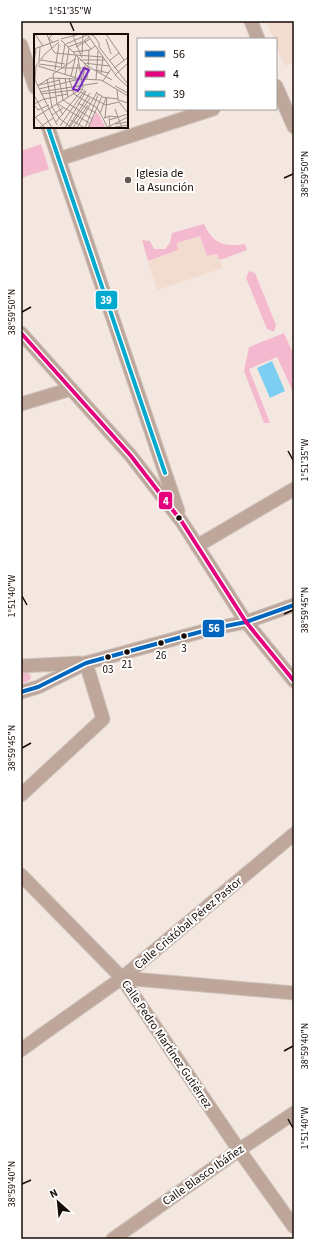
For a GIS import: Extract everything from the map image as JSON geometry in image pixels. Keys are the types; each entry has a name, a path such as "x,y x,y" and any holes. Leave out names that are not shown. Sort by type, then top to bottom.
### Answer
{"street":[{"path":"251,21 258,38"},
{"path":"21,45 34,84"},
{"path":"277,89 294,127"},
{"path":"59,159 210,110"},
{"path":"48,128 182,522"},
{"path":"21,333 131,456 182,522 246,622 294,681"},
{"path":"21,404 71,389"},
{"path":"197,546 294,489"},
{"path":"21,692 38,687 86,663 211,629 246,622 294,605"},
{"path":"21,666 86,663"},
{"path":"21,795 103,719 86,663"},
{"name":"Calle Cristóbal Pérez Pastor","path":"21,1050 122,978 293,840"},
{"name":"Calle Pedro Martínez Gutiérrez","path":"21,875 122,978 239,1150 294,1227"},
{"path":"122,978 294,993"},
{"name":"Calle Blasco Ibáñez","path":"113,1239 294,1113"}],"shaded area":[{"path":"266,21 294,21 294,61 285,66 277,47 277,38 274,38"},
{"path":"41,144 49,169 21,178 21,151"},
{"path":"204,224 207,231 215,240 220,243 231,245 245,244 247,250 220,260 217,254 207,256 200,236 177,243 178,250 148,261 142,240 150,241 154,249 165,249 170,243 172,233"},
{"path":"200,236 207,256 217,254 223,268 157,290 148,261 178,250 177,243"},
{"path":"249,271 255,273 276,325 274,332 267,329 246,278"},
{"path":"284,333 294,355 294,394 277,357 249,369 270,423 264,423 244,371 249,347"},
{"path":"21,673 29,673 31,677 30,680 21,684"}],"water":[{"path":"272,361 285,391 270,398 257,368"}],"transit line":[{"name":"39","path":"48,128 165,473"},
{"name":"4","path":"21,333 131,456 182,522 246,622 294,681"},
{"name":"56","path":"21,692 38,687 86,663 211,629 246,622 294,605"}],"place":[{"name":"Iglesia de la Asunción","path":"128,180"},
{"name":"3","path":"184,636"},
{"name":"26","path":"161,643"},
{"name":"21","path":"127,652"},
{"name":"03","path":"108,657"}]}
